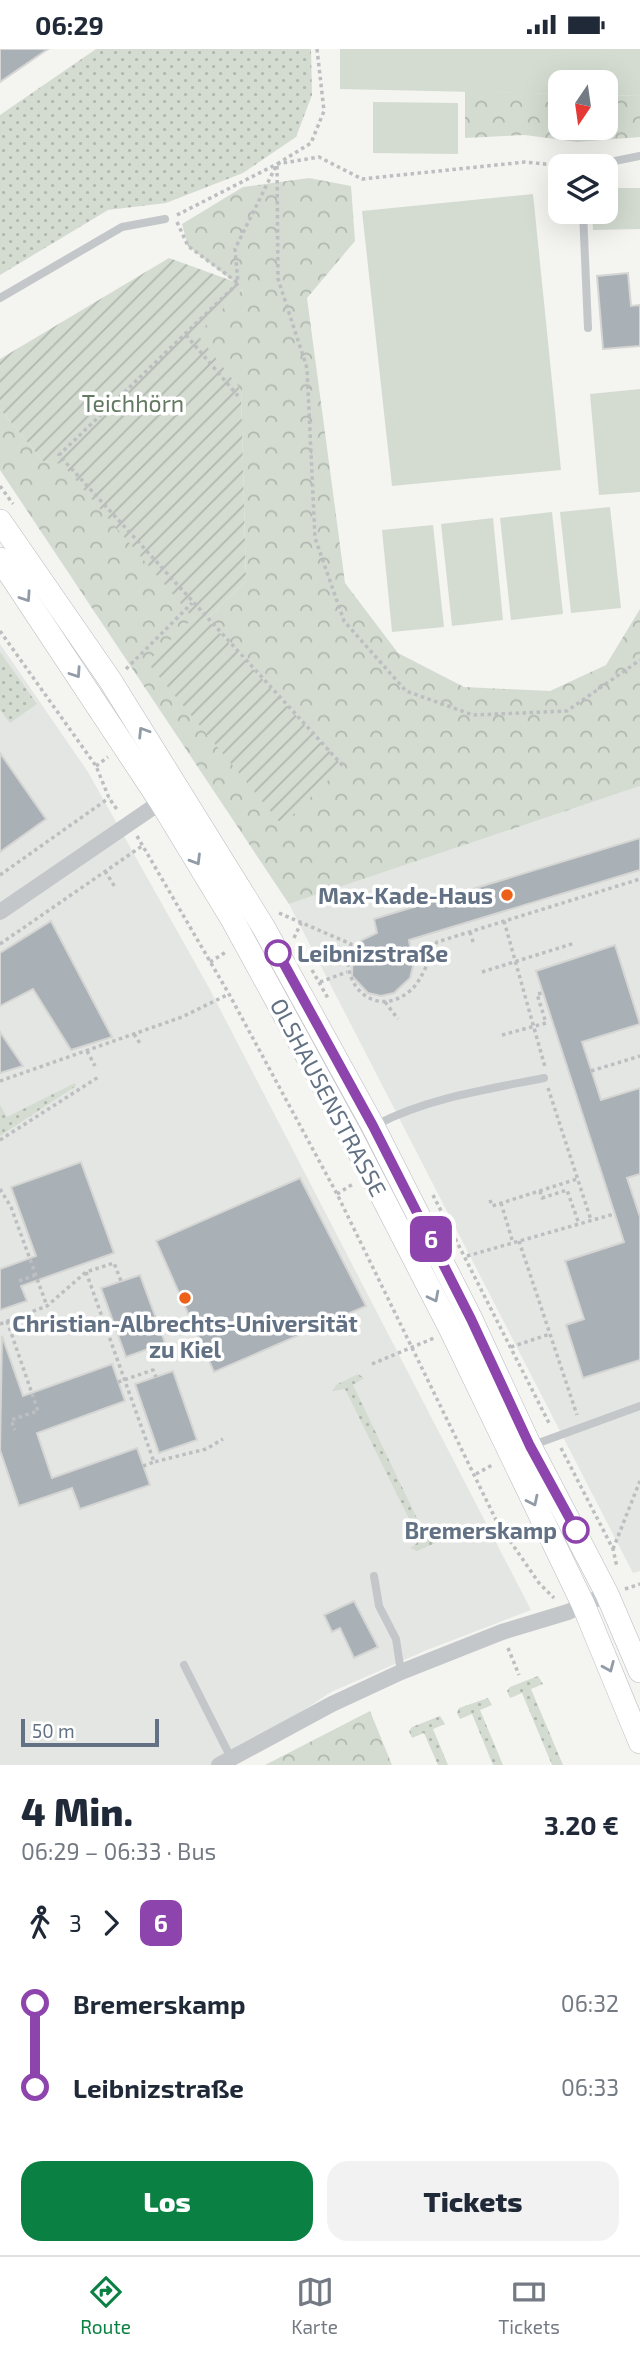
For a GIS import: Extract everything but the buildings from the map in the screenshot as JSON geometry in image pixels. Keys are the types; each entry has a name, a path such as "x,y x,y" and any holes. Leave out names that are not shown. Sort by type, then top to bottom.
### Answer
{"street":[{"name":"OLSHAUSENSTRASSE","path":"0,521 110,680 232,919 352,1138 451,1330 576,1608 640,1742"},
{"name":"OLSHAUSENSTRASSE","path":"0,559 264,928 373,1126 471,1319 530,1446 618,1591 634,1638 640,1671"},
{"path":"0,912 170,796"},
{"path":"225,1761 332,1704 401,1672 502,1632 618,1591"}],"lane":[{"path":"618,160 640,156"},
{"path":"0,298 122,227 165,219"},
{"path":"584,224 589,328"},
{"path":"352,1138 413,1109 473,1092 544,1077"},
{"path":"530,1446 640,1406"},
{"path":"374,1576 379,1606 396,1639 401,1672"},
{"path":"184,1665 225,1761"}],"path":[{"path":"238,283 188,246 175,216 277,164 311,143 324,111 317,49"},
{"path":"277,164 319,157 362,179 525,162 548,164"},
{"path":"238,283 235,249 277,164"},
{"path":"277,164 278,279 307,368 315,538 344,621 406,691 473,715 567,711 639,663"},
{"path":"238,283 59,455 343,766"},
{"path":"186,335 238,396"},
{"path":"110,680 124,670 192,603"},
{"path":"0,631 96,766 109,798 141,840 142,846 229,994 337,1193 498,1522 540,1583 576,1608"},
{"path":"0,875 109,798"},
{"path":"0,944 142,846"},
{"path":"106,871 115,887"},
{"path":"279,913 351,944 347,957 347,972 355,986 366,996 385,1002 401,998 414,988 437,942 640,879"},
{"path":"504,921 545,1066 544,1077 591,1220"},
{"path":"294,939 301,923"},
{"path":"470,932 474,945"},
{"path":"482,972 575,943"},
{"path":"210,962 227,952"},
{"path":"320,982 347,972"},
{"path":"502,1035 546,1023 537,995 543,993"},
{"path":"0,1081 182,1017 229,994"},
{"path":"385,1002 398,1019"},
{"path":"134,1034 141,1045"},
{"path":"87,1051 95,1066"},
{"path":"591,1071 640,1056"},
{"path":"0,1140 100,1076"},
{"path":"490,1200 492,1206 577,1179"},
{"path":"337,1193 355,1182"},
{"path":"0,1189 11,1207 47,1306"},
{"path":"540,1191 542,1198 567,1189 579,1224"},
{"path":"501,1203 513,1243"},
{"path":"11,1207 18,1205"},
{"path":"467,1256 614,1214"},
{"path":"519,1241 581,1426"},
{"path":"0,1324 47,1306 86,1272 114,1263 121,1281"},
{"path":"86,1272 154,1462"},
{"path":"19,1281 35,1275"},
{"path":"7,1321 38,1411 11,1420 15,1430"},
{"path":"511,1347 550,1334"},
{"path":"372,1364 433,1338"},
{"path":"118,1382 153,1370 156,1377"},
{"path":"555,1435 613,1549 618,1570"},
{"path":"144,1466 206,1450 223,1439"},
{"path":"475,1474 497,1463"},
{"path":"613,1549 640,1481"},
{"path":"502,1632 519,1675"}],"shaded area":[{"name":"Christian-Albrechts-Universität zu Kiel","path":"0,644 88,772 208,986 531,1610 427,1650 331,1692 222,1765 0,1765"},
{"path":"640,786 640,1571 633,1573 289,904"}],"green space":[{"path":"96,49 311,49 312,95 296,137 243,173 166,203 108,210 0,275 0,115"},
{"path":"340,49 640,49 640,96 618,95 618,70 548,70 548,94 340,89"},
{"path":"465,91 548,94 548,138 525,135 465,138"},
{"path":"618,95 640,96 640,137 618,139"},
{"path":"373,102 458,103 458,154 373,153"},
{"path":"562,140 602,140 577,142"},
{"path":"309,178 351,186 355,241 307,298 345,583 398,653 464,687 550,691 606,665 640,609 640,786 289,904 0,470 0,409 43,461 62,463 194,618 343,766 207,619 246,581 241,390 196,334 243,289 188,246 182,224 243,187"},
{"path":"618,188 640,188 640,229 593,230 593,224 618,224"},
{"path":"533,194 561,470 392,486 362,211"},
{"name":"Teichhörn","path":"169,258 238,283 243,289 197,334 241,390 246,581 207,619 343,766 282,825 147,662 193,618 62,464 43,461 0,409 0,359"},
{"path":"640,389 640,492 599,495 590,394"},
{"path":"610,507 621,608 571,613 560,512"},
{"path":"552,512 563,614 511,620 500,518"},
{"path":"493,518 503,620 452,626 441,524"},
{"path":"433,525 444,627 392,632 382,530"},
{"path":"0,652 37,704 10,723 0,710"},
{"path":"75,1083 76,1086 0,1136 0,1105 7,1117"},
{"path":"358,1374 364,1378 353,1385 426,1537 438,1532 438,1542 417,1551 410,1548 420,1541 345,1389 333,1391 336,1385"},
{"path":"538,1676 543,1684 531,1689 563,1765 552,1765 522,1693 510,1698 507,1691 510,1687"},
{"path":"488,1698 492,1705 480,1710 503,1765 493,1765 472,1714 460,1719 457,1713 459,1708"},
{"path":"370,1711 392,1765 265,1765"},
{"path":"440,1716 445,1724 433,1729 448,1765 438,1765 424,1733 412,1738 409,1731 412,1727"}],"bus line":[{"name":"6","path":"278,953 373,1126 471,1319 530,1446 576,1530"}],"place":[{"name":"Max-Kade-Haus","path":"507,895"},
{"name":"Leibnizstraße","path":"278,953"},
{"name":"Christian-Albrechts-Universität zu Kiel","path":"185,1298"},
{"name":"Bremerskamp","path":"576,1530"}]}
